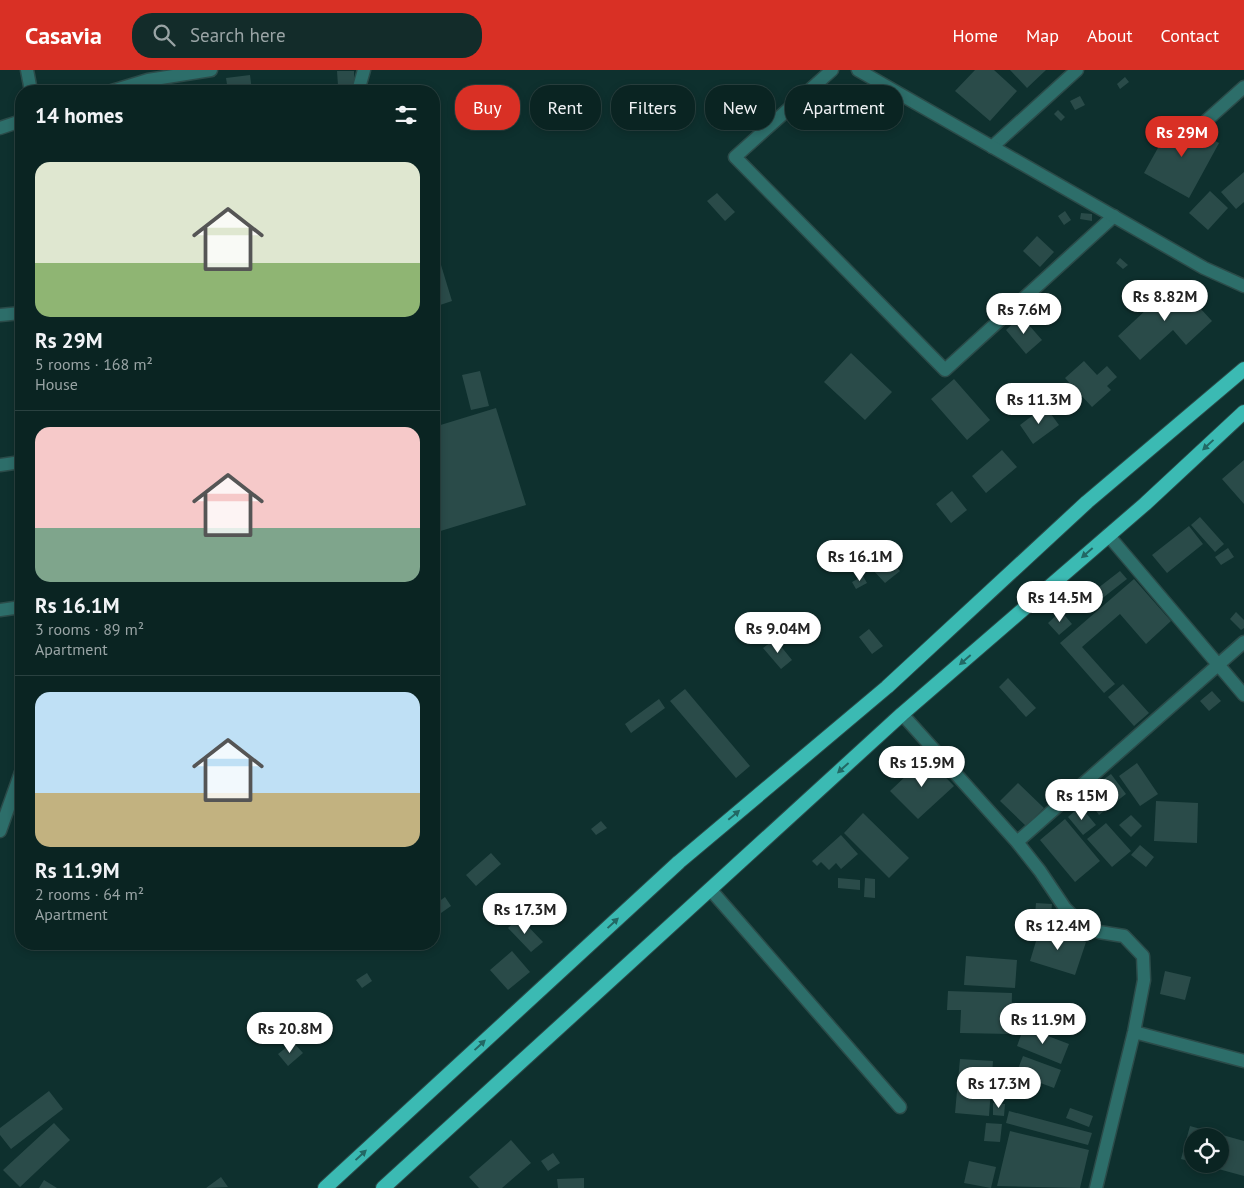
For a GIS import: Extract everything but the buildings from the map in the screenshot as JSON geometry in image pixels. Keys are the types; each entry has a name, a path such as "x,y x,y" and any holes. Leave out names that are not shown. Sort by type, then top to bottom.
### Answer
{"highway":[{"path":"325,1188 679,862 887,686 1087,502 1244,369"},
{"path":"382,1188 902,714 1108,535 1244,412"}],"street":[{"path":"27,70 30,85"},
{"path":"132,85 148,80 211,70"},
{"path":"360,85 364,70"},
{"path":"832,70 735,157 945,370 1114,216"},
{"path":"860,70 1204,268 1244,286"},
{"path":"992,147 1077,70"},
{"path":"1207,120 1244,87"},
{"path":"0,128 15,123"},
{"path":"0,315 15,314"},
{"path":"0,465 15,463"},
{"path":"1108,535 1244,695"},
{"path":"0,610 15,608"},
{"path":"1016,842 1219,666 1244,642"},
{"path":"902,714 1016,842 1040,871 1064,908 1081,924 1099,932 1124,936 1142,956 1144,980 1134,1032 1096,1188"},
{"path":"0,830 15,789"},
{"path":"710,889 900,1107"},
{"path":"1134,1032 1244,1061"}]}
